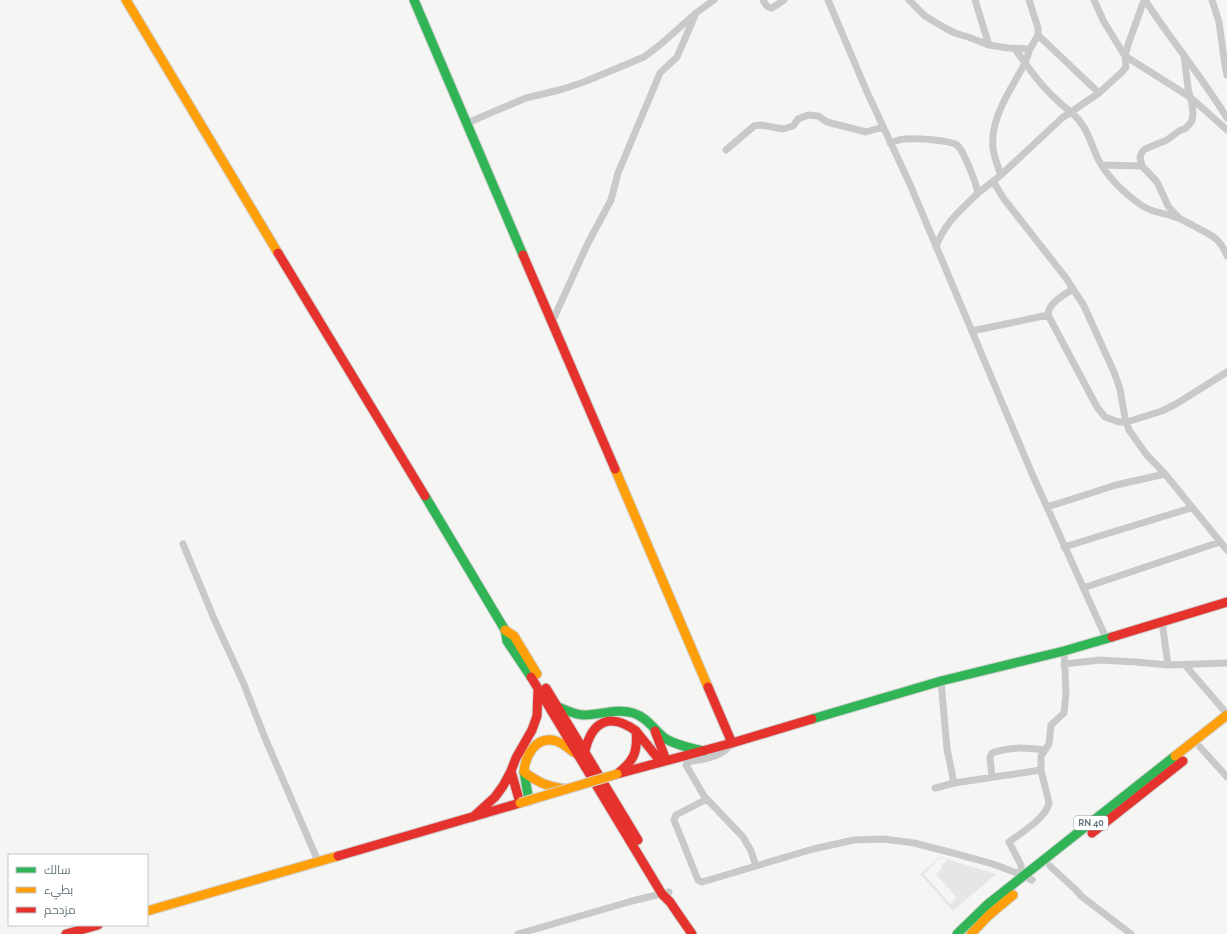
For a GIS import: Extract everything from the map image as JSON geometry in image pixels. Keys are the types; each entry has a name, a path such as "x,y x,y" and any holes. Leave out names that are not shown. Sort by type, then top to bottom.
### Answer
{"main road":[{"path":"126,0 505,630 507,640 581,752 666,893 683,934"},
{"path":"414,0 732,743"},
{"path":"148,911 617,774 732,743 941,682 1064,651 1227,602"},
{"path":"505,630 514,636 558,707 581,752"},
{"path":"473,817 504,786 516,758 532,730 537,716 538,689"},
{"path":"558,707 583,715 611,711 631,712 642,718 666,739 680,745 704,750"},
{"name":"RN 40","path":"971,934 1026,877 1050,866 1227,714"},
{"path":"581,752 590,734 598,726 608,720 618,721 629,725 636,731 663,761"},
{"name":"RN 40","path":"956,934 988,904 1227,726"},
{"path":"654,730 663,761"},
{"path":"617,774 629,765 634,755 637,743 636,731"},
{"path":"524,802 524,764 533,747 542,741 551,740 581,752"},
{"path":"511,771 524,802"},
{"path":"524,772 537,783 549,788 568,789"},
{"path":"671,904 692,934"},
{"path":"66,934 96,928"}],"street":[{"path":"467,123 526,98 584,82 644,57 696,13 714,0"},
{"path":"763,0 768,7 772,8 784,0"},
{"path":"828,0 890,143 909,182 1046,507 1106,638"},
{"path":"909,0 925,16 945,28 989,45 1015,49 1030,49"},
{"path":"975,0 989,45"},
{"path":"1001,175 993,149 993,133 1001,108 1038,35 1038,28 1029,0"},
{"path":"1094,0 1104,22 1125,56 1190,97 1227,130"},
{"path":"936,247 945,227 953,217 978,193 1001,175 1062,118 1099,93 1122,72 1126,66 1125,56 1128,45 1145,0"},
{"path":"1145,0 1197,72 1227,118"},
{"path":"1212,0 1223,22 1224,65 1227,75"},
{"path":"552,322 588,243 611,200 618,172 660,73 677,57 696,13"},
{"path":"1038,35 1099,93"},
{"path":"1015,49 1033,74 1053,96 1081,122 1102,166 1118,186 1143,207 1151,211 1179,218 1212,235 1218,240 1227,256"},
{"path":"1179,218 1168,206 1157,182 1142,166 1140,157 1145,149 1167,140 1190,125 1192,121 1193,114 1184,55"},
{"path":"726,150 754,126 761,125 783,129 793,126 798,119 808,115 818,116 831,123 866,132 883,127"},
{"path":"890,143 903,139 910,139 945,141 956,145 960,149 976,184 978,193"},
{"path":"1102,166 1142,166"},
{"path":"993,182 1004,199 1054,262 1073,289 1090,319 1120,389 1129,430 1146,454 1165,474 1191,508 1227,550"},
{"path":"1073,289 1052,305 1048,315 1097,408 1105,417 1111,420 1127,422 1162,411 1176,404 1227,372"},
{"path":"972,331 1048,315"},
{"path":"1046,507 1109,487 1165,474"},
{"path":"1064,547 1191,508"},
{"path":"1083,588 1220,542"},
{"path":"183,544 318,861"},
{"path":"1162,622 1168,665"},
{"path":"1026,877 1009,842 1030,826 1048,809 1049,803 1041,770 1041,756 1046,750 1048,744 1051,725 1064,713 1066,692 1064,651"},
{"path":"1064,664 1100,660 1168,665 1227,663"},
{"path":"1185,665 1227,714"},
{"path":"941,682 947,749 954,783"},
{"path":"732,743 727,750 721,754 686,763 686,765 702,793 743,837 752,851 756,866"},
{"path":"1200,747 1227,777"},
{"path":"992,777 990,757 992,753 1016,748 1046,750"},
{"path":"935,788 954,783 1041,770"},
{"path":"707,799 676,815 674,818 698,880 702,882 812,849 854,840 884,839 914,843 953,853 993,864 1026,877"},
{"path":"1050,866 1081,896 1131,934"},
{"path":"518,934 632,901 666,893"}],"shaded area":[{"path":"940,857 996,874 953,911 920,874","holes":["940,858 947,860 936,874 957,898 950,904 924,874"]}],"traffic: fast":[{"path":"414,0 523,255"},
{"path":"425,496 505,630 507,641 531,677"},
{"path":"812,719 941,681 1064,651 1112,637"},
{"path":"558,707 581,715 621,711 633,713 647,721 666,739 680,745 704,751"},
{"path":"957,934 988,904 1175,756"},
{"path":"524,772 529,801"}],"traffic: slow":[{"path":"126,0 278,253"},
{"path":"615,469 708,687"},
{"path":"505,630 514,636 537,674"},
{"path":"1175,756 1227,715"},
{"path":"567,789 549,786 539,782 524,772 525,766 529,754 533,748 543,741 549,740 559,742 575,753"},
{"path":"520,803 617,774"},
{"path":"148,911 338,856"},
{"path":"971,934 988,916 1013,895"}],"traffic: jam":[{"path":"278,253 425,496"},
{"path":"523,255 615,469"},
{"path":"1112,637 1227,602"},
{"path":"531,677 662,894 670,902"},
{"path":"708,687 732,743"},
{"path":"546,688 638,840"},
{"path":"473,817 495,797 503,786 516,758 532,730 537,716 538,690"},
{"path":"617,774 732,743 812,719"},
{"path":"585,751 592,733 597,726 603,723 610,721 618,722 627,725 636,731 634,756 617,774"},
{"path":"636,731 661,762"},
{"path":"655,731 666,760"},
{"path":"1092,833 1183,761"},
{"path":"511,771 520,803"},
{"path":"338,856 520,803"},
{"path":"670,902 692,934"},
{"path":"66,934 94,926"}]}
